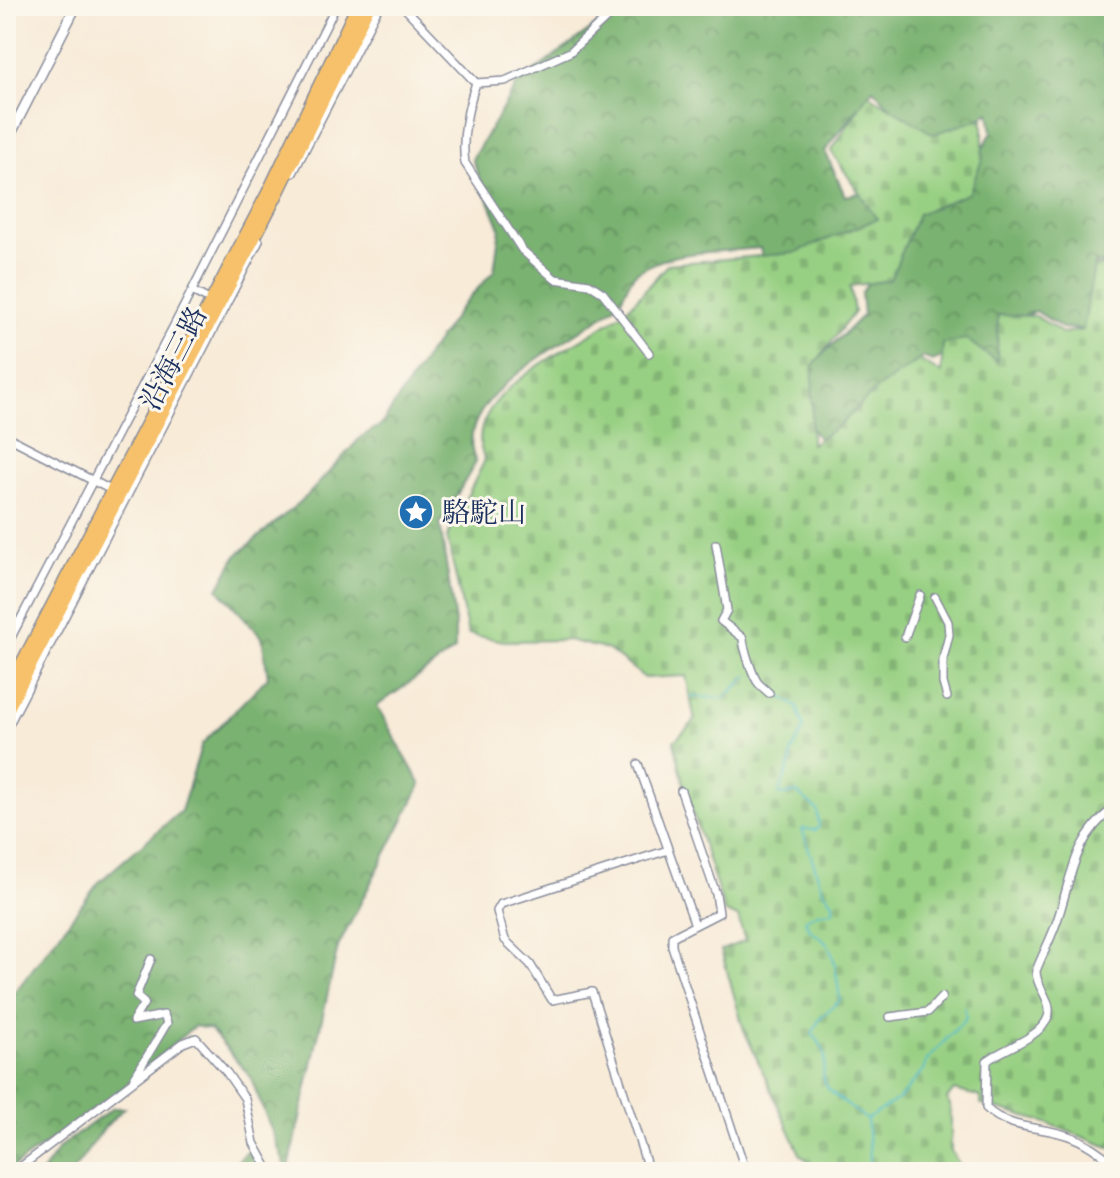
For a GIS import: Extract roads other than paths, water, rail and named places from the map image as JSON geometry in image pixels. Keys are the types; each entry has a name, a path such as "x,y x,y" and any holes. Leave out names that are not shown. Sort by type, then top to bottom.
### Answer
{"main road":[{"name":"沿海三路","path":"219,305 268,192 357,6"},
{"name":"沿海三路","path":"8,712 277,195 369,6"},
{"name":"沿海三路","path":"6,693 32,664"}],"street":[{"path":"6,143 76,6"},
{"name":"沿海三路","path":"6,647 192,291 336,6"},
{"name":"沿海三路","path":"219,305 379,6"},
{"path":"403,6 476,83"},
{"path":"476,83 505,81 570,52 619,6"},
{"path":"476,83 471,95 463,151 465,163 522,250 555,279 589,284 603,293 649,353"},
{"path":"192,291 219,305"},
{"path":"6,436 121,494"},
{"path":"716,544 727,610 721,621 743,638 756,682 769,693"},
{"path":"905,637 920,595"},
{"path":"935,597 948,622 949,635 943,659 943,683 947,697"},
{"name":"沿海三路","path":"6,730 8,712"},
{"path":"638,764 695,925"},
{"path":"681,791 716,894 719,913 672,937 672,946 744,1172 732,1172"},
{"path":"1112,1162 1073,1137 1005,1122 994,1116 986,1108 985,1089 987,1061 1026,1040 1046,1021 1049,1008 1036,981 1036,971 1059,915 1083,841 1092,826 1114,808"},
{"path":"649,1172 592,992 552,1000 530,964 505,940 497,911 501,904 557,884 668,850"},
{"path":"128,1086 167,1023 164,1015 133,1021 144,1003 136,996 151,959"},
{"path":"890,1017 928,1012 942,997"},
{"path":"14,1172 183,1043 196,1038 245,1099 254,1143 270,1172"}],"waterway":[{"path":"758,674 779,695 797,707 804,728 791,753 791,762 779,792 781,795 797,793 817,810 819,826 816,830 802,829 823,891 833,902 833,911 817,913 805,920 811,931 829,947 840,1000 820,1018 812,1034 824,1051 823,1074 827,1087 867,1120 870,1159 864,1172"},
{"path":"691,697 724,698 749,675"},
{"path":"867,1119 900,1098 928,1059 966,1018 964,1007"}],"place":[{"name":"駱駝山","path":"416,512"}]}
